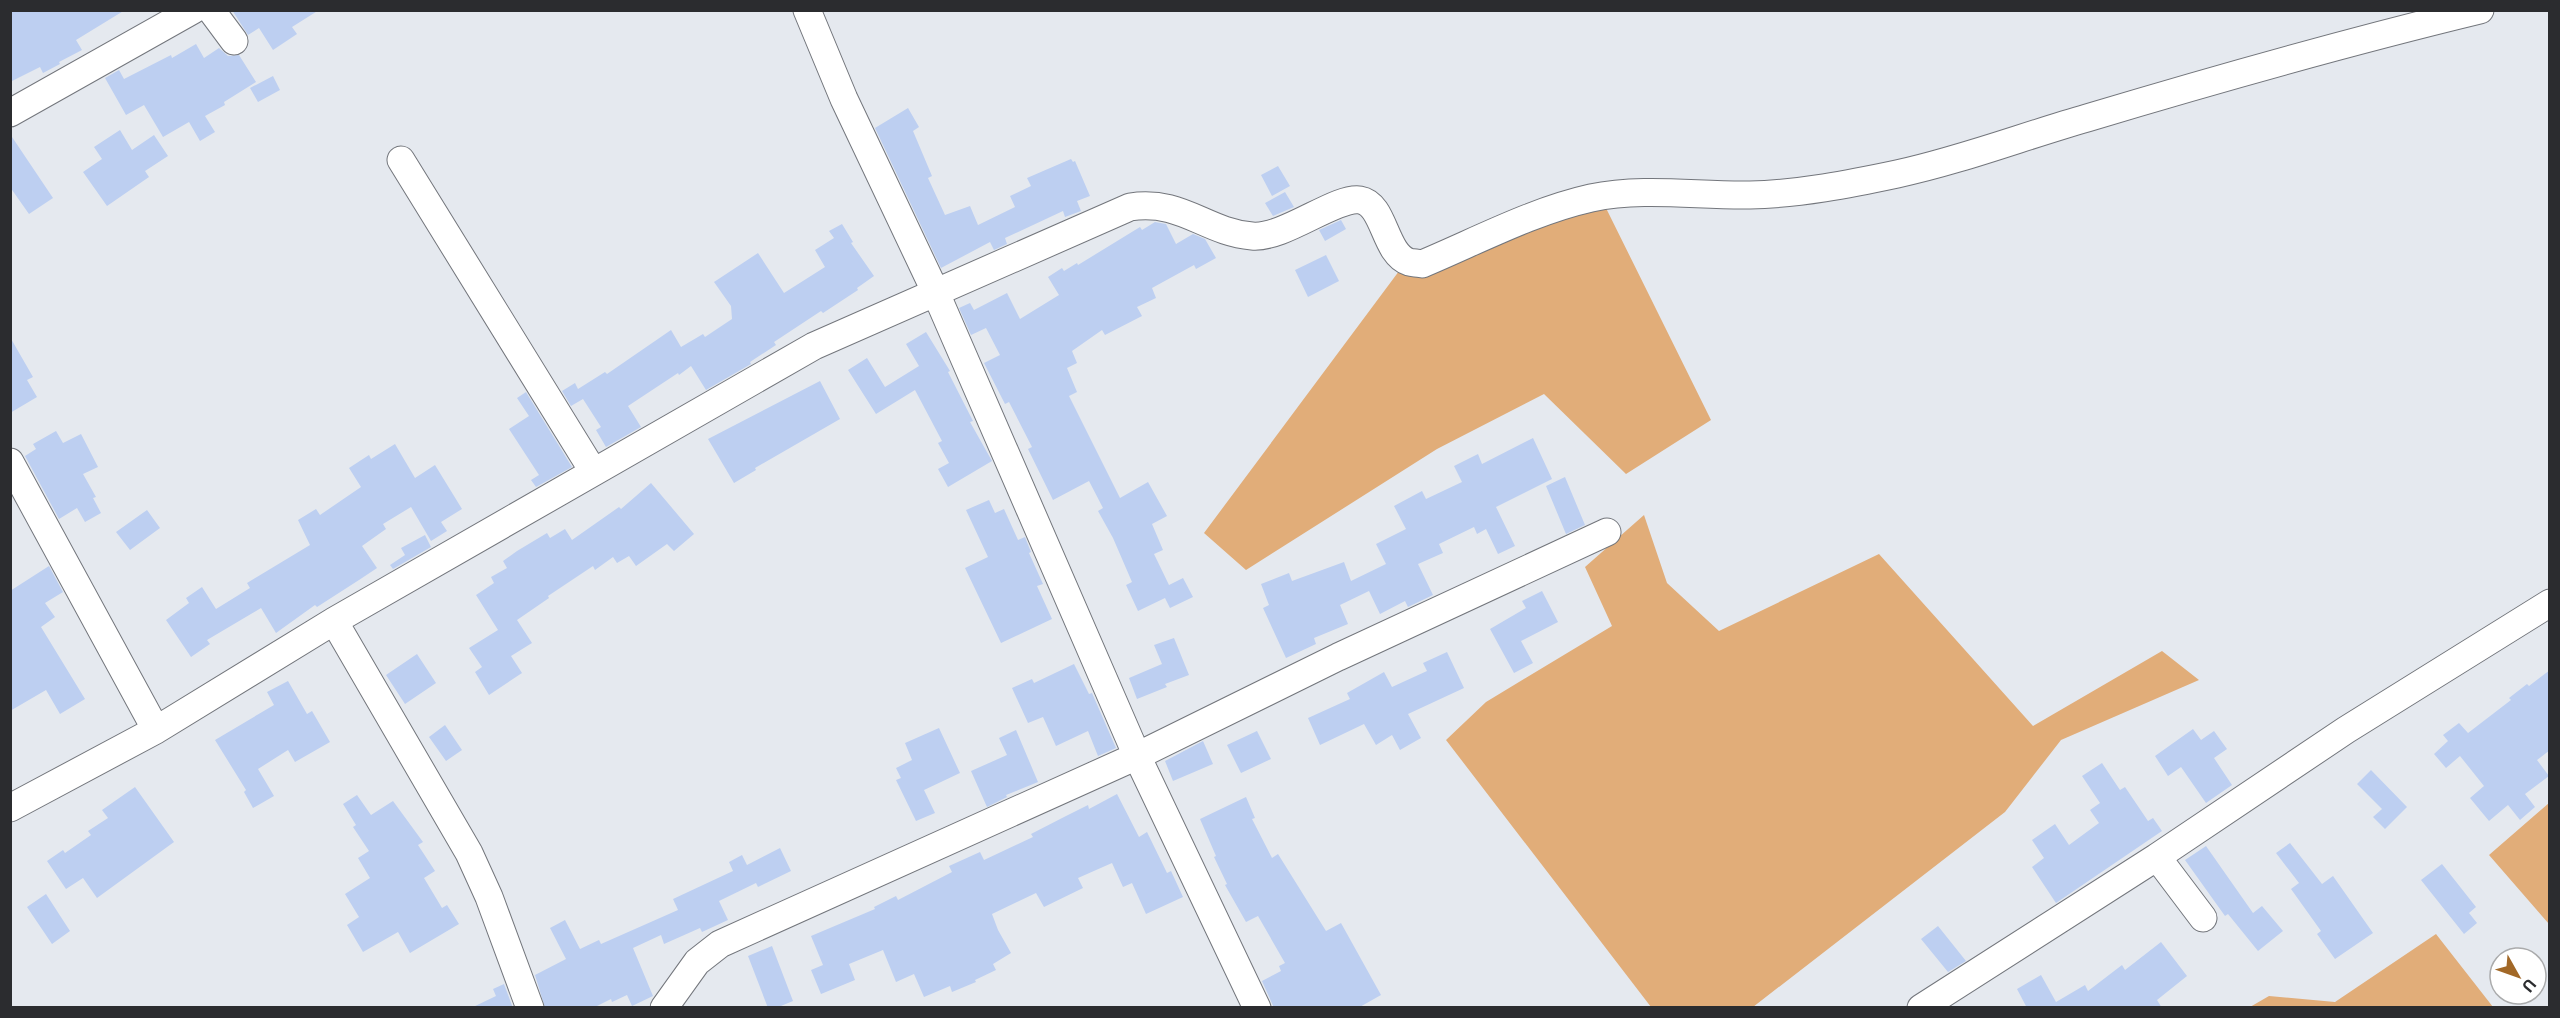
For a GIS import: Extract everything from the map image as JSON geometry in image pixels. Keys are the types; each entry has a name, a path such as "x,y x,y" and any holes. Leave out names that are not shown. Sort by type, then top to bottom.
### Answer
{"street":[{"path":"10,113 193,10"},
{"path":"211,10 234,41"},
{"path":"807,10 833,73 934,291 1137,756 1257,1008"},
{"path":"10,808 156,730 334,621 814,346 1114,213 1145,205 1161,205 1176,209 1214,227 1254,236 1285,229 1343,203 1359,200 1371,206 1396,253 1407,262 1422,264 1530,219 1590,199 1617,194 1666,192 1777,194 1896,174 1949,162 2085,118 2355,41 2480,10"},
{"path":"401,160 593,471"},
{"path":"10,462 156,730"},
{"path":"664,1008 697,962 720,944 1137,756 1338,657 1607,532"},
{"path":"1921,1008 2157,857 2346,730 2550,603"},
{"path":"334,621 469,853 489,897 530,1008"},
{"path":"2157,857 2204,918"}],"shaded area":[{"path":"1602,200 1711,420 1626,474 1544,394 1437,449 1246,570 1204,533 1408,259"},
{"path":"1644,515 1667,583 1719,631 1879,554 2033,726 2162,651 2199,680 2061,740 2005,812 1753,1007 1651,1007 1446,740 1486,702 1612,626 1585,567"},
{"path":"2549,803 2549,924 2489,855"},
{"path":"2436,934 2488,1001 2488,1006 2493,1007 2250,1007 2269,996 2335,1002"}],"building":[{"path":"10,10 125,10 76,40 82,50 59,62 60,64 43,73 40,67 10,82"},
{"path":"232,10 319,10 292,27 297,34 273,50 259,28 248,35"},
{"path":"196,44 204,58 219,48 228,56 239,55 256,82 224,102 225,105 205,116 215,132 200,141 189,122 163,137 144,105 126,115 105,78 119,70 124,79 171,55 172,58"},
{"path":"273,76 280,90 258,102 250,88"},
{"path":"908,108 919,127 913,131 932,176 928,178 945,215 970,206 978,225 1015,207 1010,196 1031,186 1027,178 1071,159 1075,161 1090,196 1077,201 1081,211 1065,217 1063,211 1005,238 1007,244 994,250 990,242 941,268 875,128"},
{"path":"120,130 132,150 154,135 168,156 145,171 149,177 107,206 83,172 102,159 94,147"},
{"path":"10,134 53,198 29,214 10,187"},
{"path":"1278,166 1290,186 1272,196 1261,175"},
{"path":"1285,192 1294,207 1273,216 1265,203"},
{"path":"1341,220 1346,229 1325,241 1319,230"},
{"path":"1155,222 1166,224 1176,244 1193,234 1205,239 1216,258 1196,269 1194,265 1152,288 1156,298 1137,307 1142,316 1105,335 1102,330 1072,351 1077,363 1067,368 1077,392 1069,396 1120,498 1148,482 1167,516 1152,524 1163,550 1154,554 1169,585 1183,578 1193,597 1170,608 1165,598 1138,611 1126,585 1132,582 1113,538 1098,511 1103,508 1089,481 1053,500 1028,449 1032,447 1009,402 1005,404 984,363 1000,355 986,328 971,335 959,308 970,303 974,310 1007,293 1020,319 1059,295 1048,277 1062,268 1064,271 1077,263 1078,265 1140,227 1142,230"},
{"path":"842,224 853,242 851,243 874,276 857,288 858,290 774,342 776,345 750,362 751,364 706,390 691,366 679,375 678,373 628,406 641,427 606,447 596,430 601,427 583,399 571,406 562,391 575,383 578,389 605,372 607,374 671,330 681,347 703,334 705,337 732,319 731,306 714,282 758,253 784,293 825,267 815,250 834,238 829,231"},
{"path":"1326,255 1339,281 1308,297 1295,270"},
{"path":"926,332 950,371 948,372 973,421 970,422 992,461 948,487 938,469 949,463 938,443 942,441 915,390 876,414 848,370 867,358 885,387 919,366 906,344"},
{"path":"10,337 33,377 27,380 37,397 10,413"},
{"path":"820,381 840,419 755,468 756,470 734,483 708,439"},
{"path":"526,392 572,467 536,487 531,480 539,475 509,429 529,416 517,398"},
{"path":"56,431 63,443 81,434 98,467 83,474 96,497 93,498 101,513 85,522 77,508 59,519 25,456 36,449 33,444"},
{"path":"1533,438 1552,479 1496,507 1515,546 1498,554 1486,529 1477,534 1474,527 1439,544 1443,553 1418,564 1433,595 1408,607 1405,601 1380,614 1369,591 1340,605 1348,624 1314,638 1316,644 1286,658 1263,608 1269,605 1261,584 1289,573 1292,581 1344,562 1351,581 1386,564 1376,544 1406,529 1394,506 1422,491 1426,499 1462,482 1454,466 1478,454 1482,464"},
{"path":"395,444 415,478 435,465 462,509 441,522 447,531 431,541 411,507 383,524 386,529 362,546 377,568 317,607 315,605 276,633 261,608 207,640 210,644 191,657 166,620 189,603 186,598 202,587 216,609 250,588 247,583 310,545 298,520 316,509 320,515 361,487 349,468 369,455 371,459"},
{"path":"1565,477 1585,525 1566,534 1546,486"},
{"path":"651,483 694,534 674,551 667,544 636,566 629,556 617,563 613,557 595,570 593,566 517,620 532,643 511,656 522,673 489,695 475,672 482,667 469,648 498,630 476,595 494,583 491,577 507,568 503,561 517,551 547,533 550,538 565,529 572,540 619,507 621,509"},
{"path":"989,500 995,513 1004,509 1018,540 1025,537 1031,552 1029,553 1043,584 1037,586 1052,619 1001,643 965,568 988,557 966,510"},
{"path":"147,510 160,528 130,550 116,532"},
{"path":"425,535 431,547 393,569 390,565 405,555 401,548"},
{"path":"49,566 63,592 45,603 55,617 41,627 85,699 60,714 46,690 10,711 10,591"},
{"path":"1542,591 1558,622 1521,641 1533,663 1514,673 1490,629 1526,608 1522,601"},
{"path":"1174,638 1189,675 1165,684 1167,687 1137,699 1129,678 1162,664 1154,645"},
{"path":"1447,652 1464,688 1408,714 1421,738 1400,750 1392,735 1376,745 1364,724 1320,745 1308,718 1350,699 1347,693 1384,672 1392,687 1427,671 1423,663"},
{"path":"417,654 436,683 405,704 386,675"},
{"path":"1074,664 1089,694 1092,693 1116,748 1098,756 1088,731 1056,746 1043,717 1028,723 1012,688 1032,679 1034,683"},
{"path":"2550,670 2550,750 2537,760 2549,776 2525,794 2535,807 2520,820 2508,805 2489,821 2470,798 2484,786 2460,756 2446,768 2434,754 2448,741 2443,735 2459,723 2468,733 2511,700 2509,698 2527,684 2529,686"},
{"path":"288,681 307,714 312,711 330,742 295,762 288,750 258,769 274,796 253,808 244,792 246,790 215,740 274,705 267,692"},
{"path":"445,725 462,750 446,761 429,737"},
{"path":"939,728 960,773 924,790 935,813 916,821 896,780 901,778 896,768 912,760 905,743"},
{"path":"2193,729 2201,740 2214,731 2227,749 2214,758 2232,785 2206,803 2181,767 2168,776 2155,756"},
{"path":"1016,730 1038,782 1006,795 1007,797 987,807 971,771 1007,755 999,738"},
{"path":"1257,731 1271,759 1241,773 1227,745"},
{"path":"1203,741 1213,764 1173,781 1165,761"},
{"path":"2102,763 2120,790 2125,787 2148,821 2153,818 2162,831 2056,903 2032,867 2044,858 2032,840 2055,824 2069,845 2099,823 2090,810 2100,803 2082,776"},
{"path":"2371,770 2407,807 2385,829 2373,817 2382,809 2357,784"},
{"path":"135,787 174,842 97,898 83,878 66,889 47,861 63,850 65,853 91,835 88,831 108,818 102,810"},
{"path":"1117,794 1139,837 1147,832 1167,873 1171,871 1183,897 1146,914 1132,883 1123,887 1112,863 1078,878 1083,888 1044,907 1036,893 992,914 1011,953 993,964 996,970 975,980 976,982 952,992 950,986 924,997 914,974 896,982 883,950 849,964 855,980 821,994 811,970 823,965 811,936 875,909 874,907 896,896 898,900 952,872 949,866 980,852 984,860 1033,837 1031,834 1088,805 1089,809"},
{"path":"357,795 371,815 393,801 423,842 418,845 435,871 424,878 442,908 447,905 459,924 410,953 398,932 363,952 347,925 359,917 345,894 370,878 358,858 369,851 353,827 356,825 343,804"},
{"path":"1246,797 1255,818 1252,819 1272,858 1278,854 1326,931 1341,923 1381,995 1358,1008 1274,1008 1262,981 1281,971 1279,966 1285,963 1258,916 1246,922 1225,885 1227,884 1200,819"},
{"path":"2290,843 2322,884 2333,876 2373,933 2335,959 2317,934 2321,931 2291,889 2299,883 2276,853"},
{"path":"2206,846 2253,913 2262,906 2283,931 2258,951 2228,914 2225,916 2185,860"},
{"path":"780,848 791,871 758,887 756,883 719,901 728,920 702,932 700,928 664,944 661,935 633,948 653,996 632,1006 627,995 612,1002 611,999 593,1008 545,1008 535,975 566,959 550,928 565,920 580,949 599,940 601,944 678,910 673,899 733,871 729,862 742,855 747,865"},
{"path":"2442,864 2476,907 2469,913 2477,923 2464,934 2421,880"},
{"path":"46,894 70,931 52,944 27,907"},
{"path":"1938,926 1966,961 1948,972 1921,939"},
{"path":"2161,942 2187,976 2157,1000 2162,1008 2027,1008 2017,989 2041,975 2056,1002 2085,985 2088,991 2122,965 2125,970"},
{"path":"772,946 793,1001 776,1008 768,1008 748,956"},
{"path":"504,984 513,1008 471,1008 496,996 493,989"}]}
